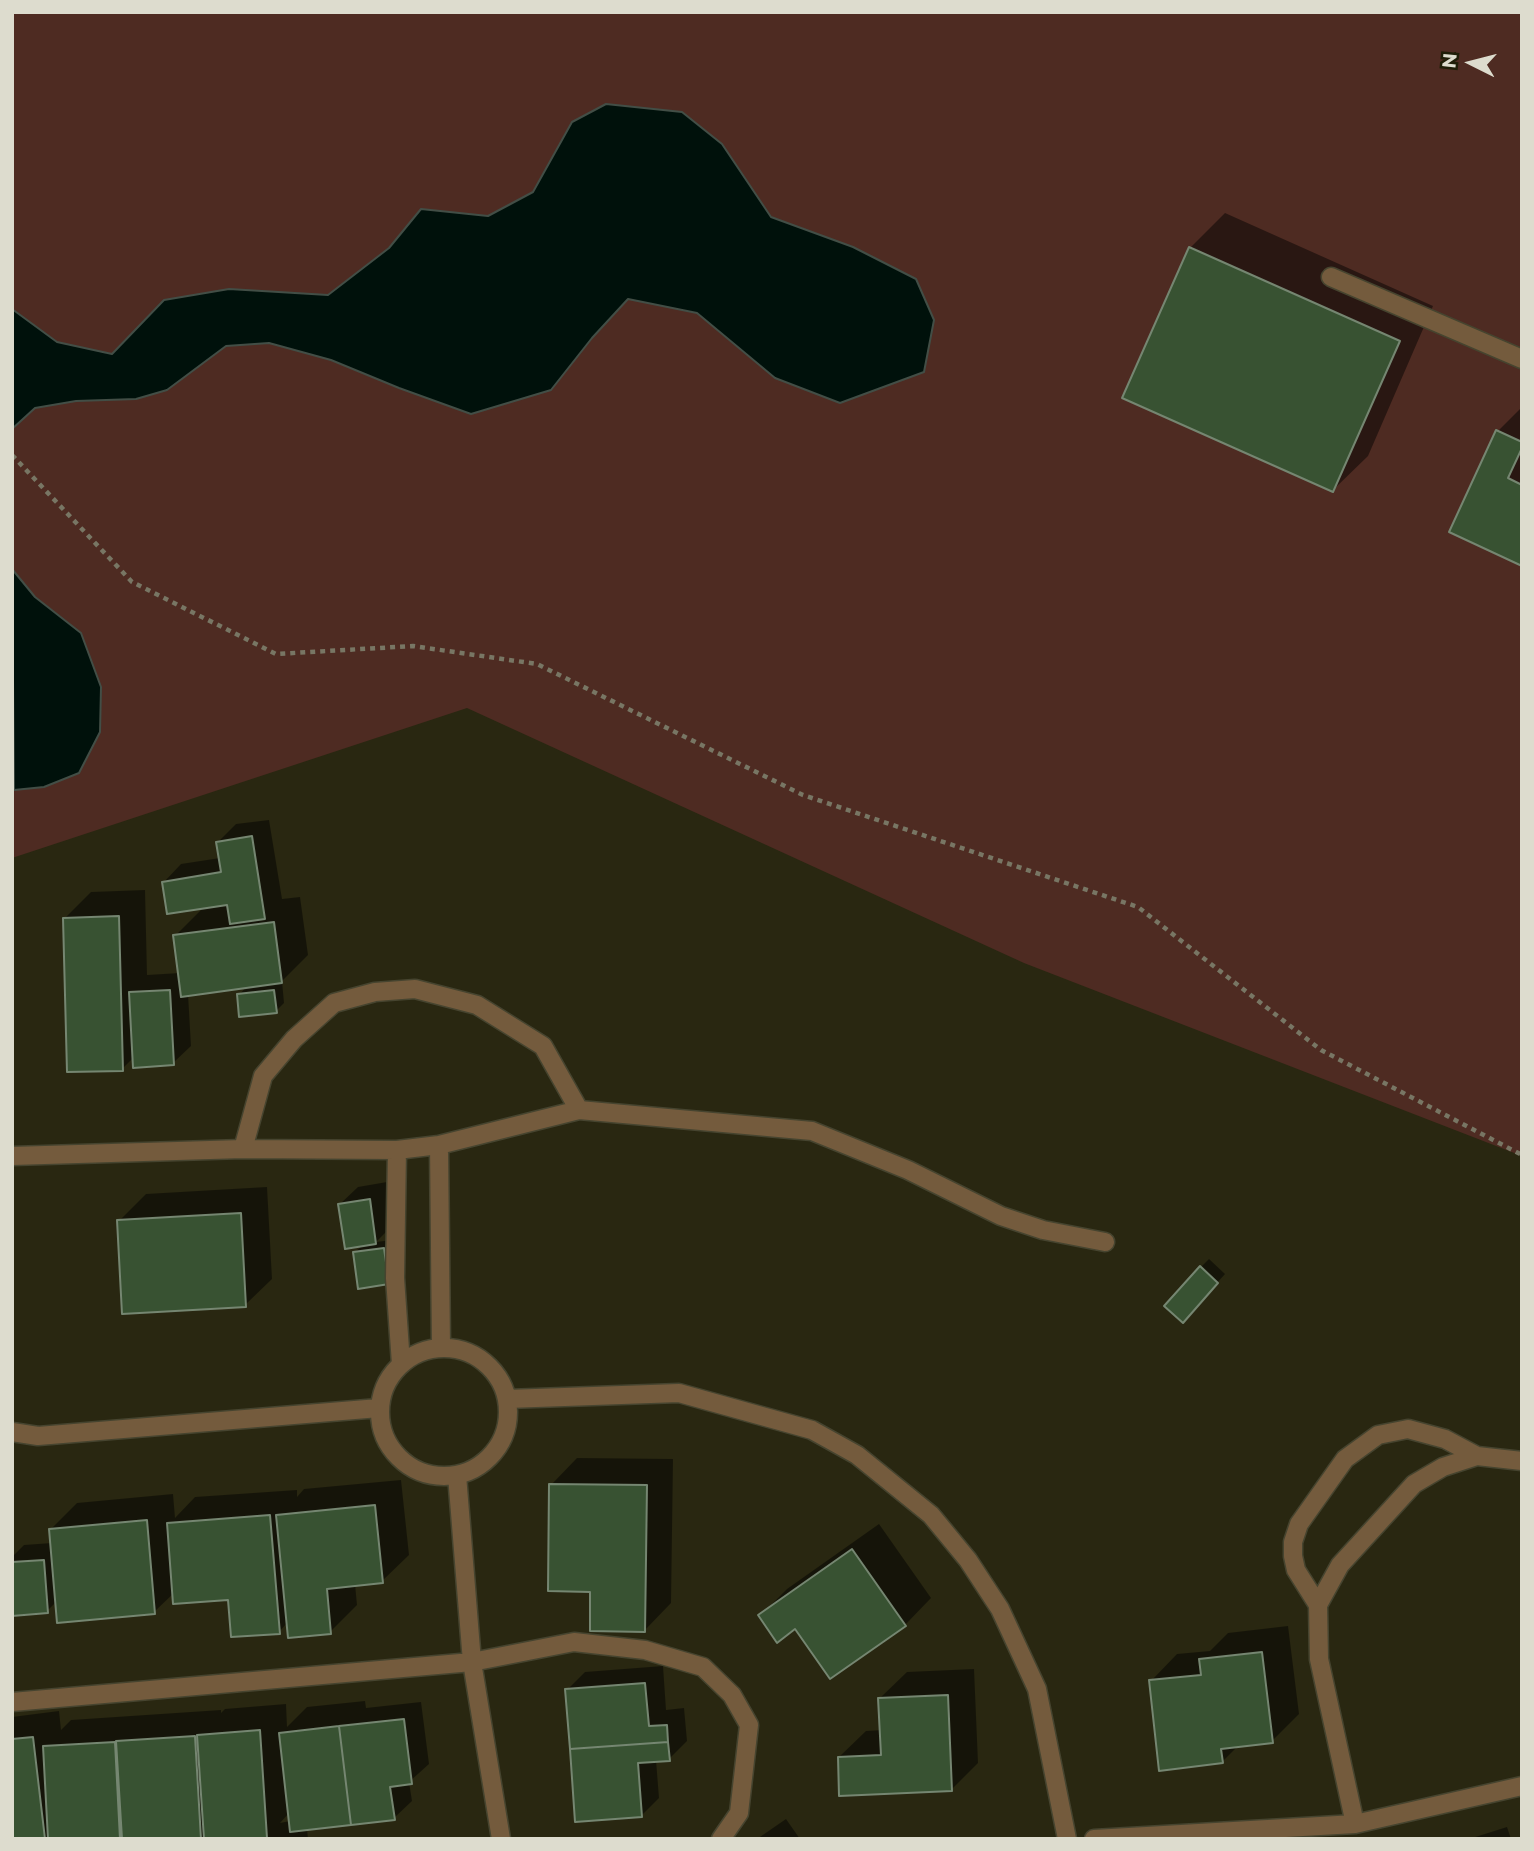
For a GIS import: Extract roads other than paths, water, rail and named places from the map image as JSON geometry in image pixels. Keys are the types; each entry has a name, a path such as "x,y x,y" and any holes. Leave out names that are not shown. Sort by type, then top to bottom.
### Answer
{"street":[{"path":"1331,277 1522,359"},
{"path":"243,1149 263,1076 294,1039 334,1003 375,992 415,989 477,1005 543,1046 579,1110"},
{"path":"12,1156 243,1149 397,1150 439,1145 579,1110 812,1131 908,1170 1001,1216 1042,1230 1105,1242"},
{"path":"439,1145 441,1348"},
{"path":"397,1150 395,1278 401,1364"},
{"path":"441,1348 460,1349 491,1368 502,1383 508,1415 506,1431 499,1447 488,1460 473,1470 457,1475 431,1476 407,1465 389,1446 381,1428 379,1408 386,1384 401,1364 420,1353 441,1348"},
{"path":"506,1399 679,1393 812,1430 857,1455 931,1515 968,1560 1000,1609 1037,1689 1067,1839"},
{"path":"12,1432 38,1436 379,1408"},
{"path":"1318,1605 1296,1570 1293,1542 1299,1524 1345,1459 1378,1435 1408,1429 1445,1439 1476,1456 1522,1461"},
{"path":"1355,1824 1319,1659 1318,1605 1340,1565 1414,1484 1443,1467 1476,1456"},
{"path":"457,1475 472,1662 501,1839"},
{"path":"12,1702 472,1662 574,1642 645,1650 703,1667 732,1695 749,1725 740,1813 721,1839"},
{"path":"1094,1839 1355,1824 1522,1786"}]}
